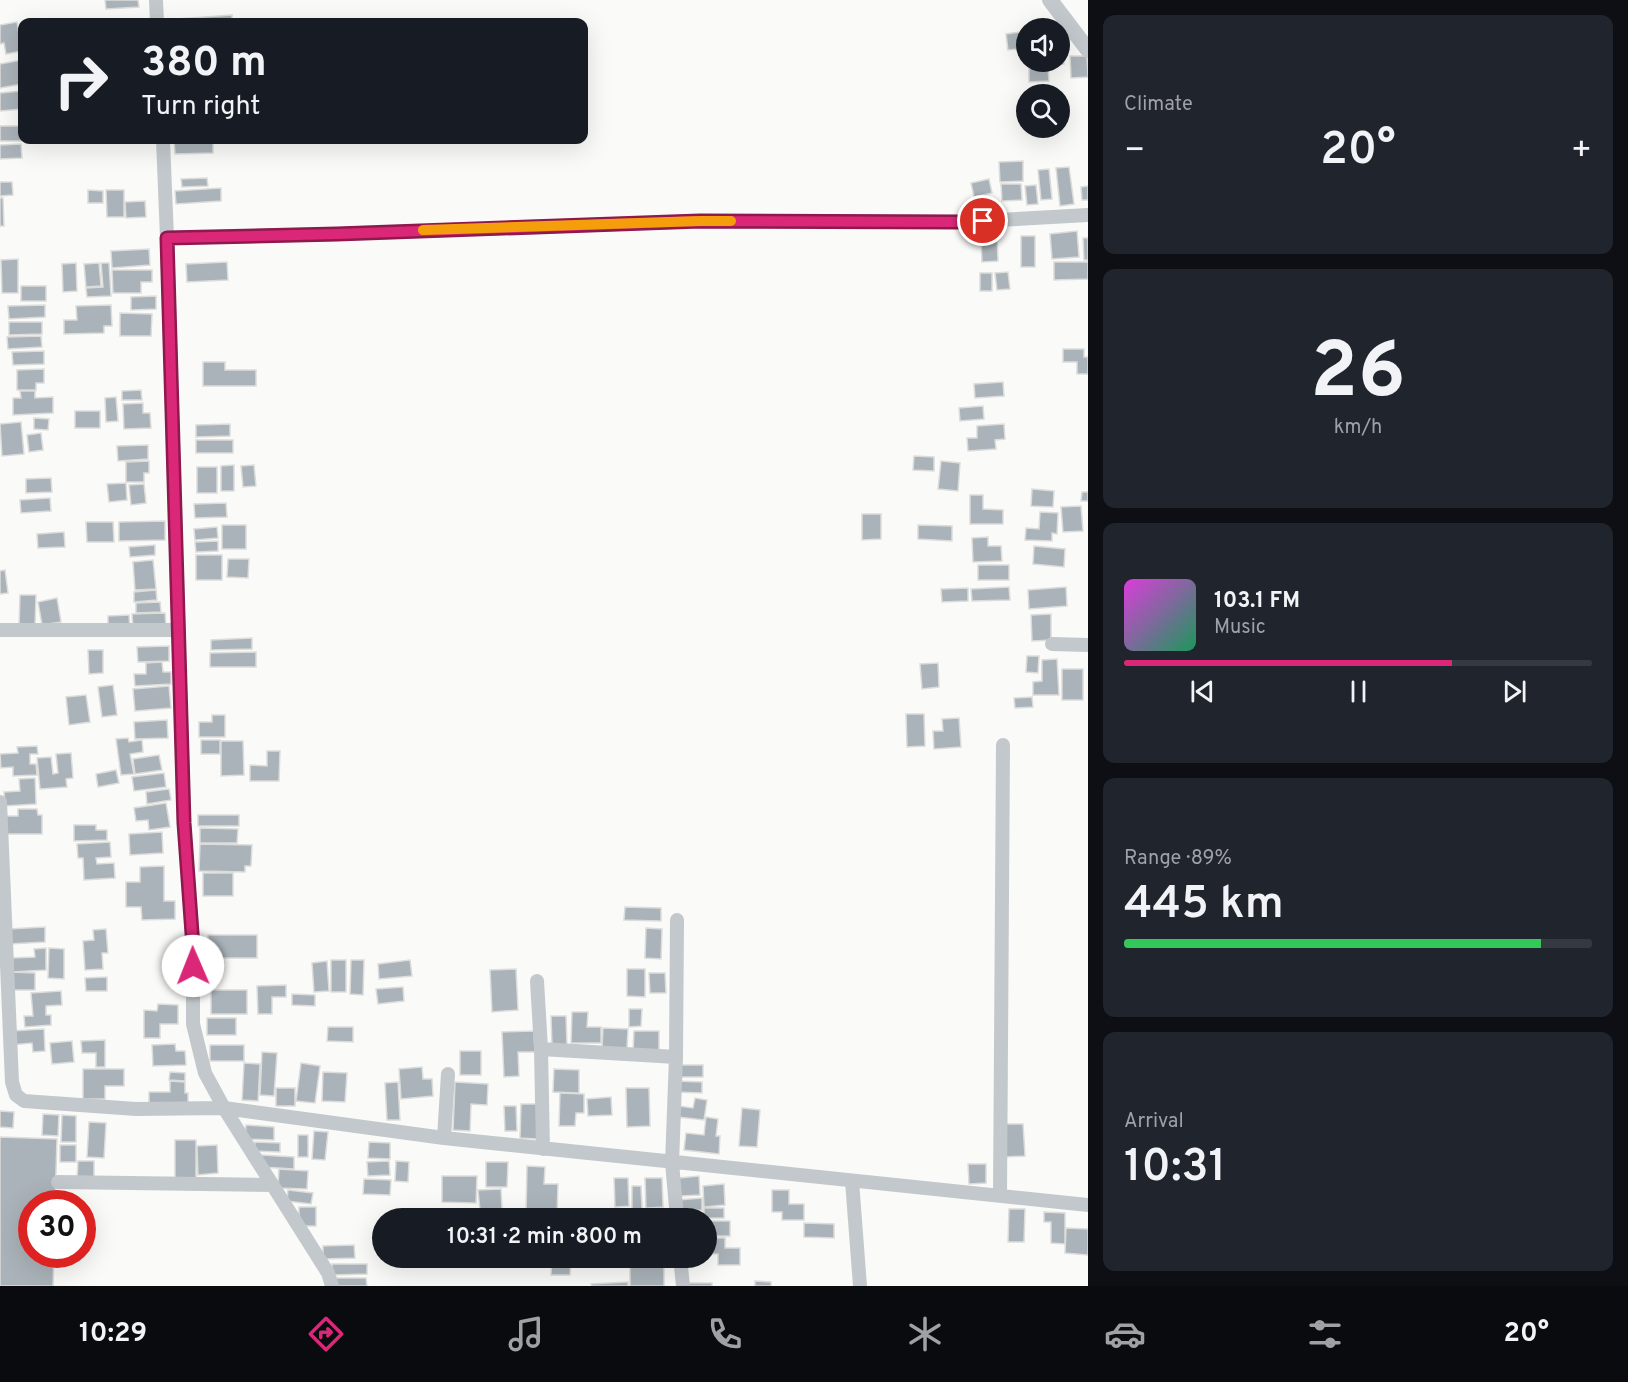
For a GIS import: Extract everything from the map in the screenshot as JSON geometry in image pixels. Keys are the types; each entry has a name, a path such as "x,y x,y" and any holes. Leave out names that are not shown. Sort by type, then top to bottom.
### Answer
{"street":[{"path":"156,0 157,18"},
{"path":"1050,0 1088,50"},
{"path":"163,144 176,509 177,630 184,823 193,947 193,1024 205,1073 224,1108 328,1273 332,1286"},
{"path":"167,238 700,221 962,222 1088,215"},
{"path":"0,630 177,630"},
{"path":"1052,644 1088,645"},
{"path":"1000,1196 1003,745"},
{"path":"0,802 12,1082 16,1095 24,1101 136,1109 224,1108 444,1138 1088,1205"},
{"path":"676,1208 672,1163 676,1057 677,920"},
{"path":"537,981 543,1149"},
{"path":"541,1050 676,1057"},
{"path":"444,1138 448,1074"},
{"path":"852,1181 860,1286"},
{"path":"58,1182 273,1185"},
{"path":"681,1268 683,1286"}],"building":[{"path":"105,0 138,0 139,7 106,9"},
{"path":"232,15 232,18 191,18"},
{"path":"17,22 18,52 6,54 4,43 0,44 0,25"},
{"path":"1016,32 1016,49 1008,50 1006,34"},
{"path":"1070,56 1087,56 1088,77 1071,78"},
{"path":"18,61 18,85 0,88 0,64"},
{"path":"1029,72 1048,72 1049,81 1029,82"},
{"path":"18,91 18,109 0,111 0,93"},
{"path":"0,126 18,126 18,141 0,141"},
{"path":"21,144 22,158 0,159 0,145"},
{"path":"174,144 213,144 213,153 175,154"},
{"path":"1023,161 1023,181 1000,182 999,162"},
{"path":"1069,167 1074,204 1060,206 1056,168"},
{"path":"1049,169 1052,199 1041,200 1038,170"},
{"path":"207,178 208,186 182,187 181,179"},
{"path":"989,179 992,193 974,197 971,183"},
{"path":"0,182 12,182 13,195 0,196"},
{"path":"1001,184 1021,184 1022,200 1002,201"},
{"path":"1036,185 1038,204 1027,205 1025,186"},
{"path":"1088,186 1088,200 1082,200 1081,187"},
{"path":"221,188 221,201 176,204 175,191"},
{"path":"88,190 103,191 103,203 88,203"},
{"path":"106,190 124,190 124,217 107,217"},
{"path":"0,198 3,198 4,226 0,226"},
{"path":"145,201 146,217 126,218 125,202"},
{"path":"1077,231 1079,257 1052,259 1050,234"},
{"path":"997,236 998,261 982,262 981,237"},
{"path":"1021,236 1035,236 1035,267 1021,267"},
{"path":"1083,238 1088,238 1088,260 1084,260"},
{"path":"149,249 150,265 112,268 111,251"},
{"path":"18,259 18,293 2,293 1,260"},
{"path":"227,262 228,280 187,282 186,264"},
{"path":"1054,262 1088,262 1088,279 1054,280"},
{"path":"76,263 77,291 63,292 62,264"},
{"path":"99,263 101,286 86,287 84,264"},
{"path":"101,263 109,263 111,296 87,297 86,288 103,287"},
{"path":"112,270 152,270 152,282 141,282 141,293 113,293"},
{"path":"1008,272 1010,289 997,290 995,273"},
{"path":"980,273 992,273 992,291 980,291"},
{"path":"21,286 46,286 46,301 21,301"},
{"path":"156,296 156,309 131,310 131,297"},
{"path":"45,305 45,317 9,319 8,306"},
{"path":"111,305 112,326 104,326 104,333 64,334 64,320 77,320 76,306"},
{"path":"120,313 152,314 151,336 120,336"},
{"path":"9,322 42,322 42,334 9,335"},
{"path":"41,336 42,347 8,349 7,337"},
{"path":"1063,349 1084,349 1084,357 1088,357 1088,374 1077,374 1077,362 1063,362"},
{"path":"44,351 44,364 13,365 12,352"},
{"path":"203,362 225,362 225,370 256,370 256,386 203,386"},
{"path":"44,369 44,383 36,383 36,390 17,390 17,370"},
{"path":"1003,382 1004,396 975,398 974,384"},
{"path":"141,390 142,400 122,400 122,391"},
{"path":"20,391 35,391 35,398 53,397 53,413 13,415 13,398 21,398"},
{"path":"116,397 118,421 106,422 105,398"},
{"path":"143,403 143,413 150,413 151,428 124,429 123,404"},
{"path":"983,406 984,419 960,421 959,408"},
{"path":"75,411 100,411 100,428 75,428"},
{"path":"34,418 49,419 48,430 34,429"},
{"path":"21,422 24,454 2,456 0,424"},
{"path":"230,424 230,436 196,437 196,425"},
{"path":"1004,424 1005,439 995,440 996,449 968,451 967,438 977,438 977,426"},
{"path":"41,433 43,450 29,452 27,435"},
{"path":"196,440 233,440 233,453 196,453"},
{"path":"148,445 148,459 118,461 117,446"},
{"path":"914,456 934,457 934,471 913,470"},
{"path":"149,461 149,473 144,473 144,482 126,482 126,462"},
{"path":"941,461 960,463 958,491 938,489"},
{"path":"234,465 234,491 221,491 221,466"},
{"path":"254,465 256,486 243,487 241,466"},
{"path":"197,467 217,467 217,493 197,493"},
{"path":"51,478 52,492 26,493 26,479"},
{"path":"126,483 127,500 109,502 107,484"},
{"path":"144,484 146,503 131,505 129,485"},
{"path":"1032,489 1054,491 1053,507 1031,506"},
{"path":"1082,492 1088,492 1088,501 1081,501"},
{"path":"970,495 983,495 983,509 1003,510 1003,524 970,524"},
{"path":"50,498 51,511 21,513 20,500"},
{"path":"226,503 227,517 195,518 194,504"},
{"path":"1081,506 1083,531 1063,532 1061,507"},
{"path":"1040,512 1058,513 1057,534 1052,533 1052,541 1025,540 1026,528 1039,529"},
{"path":"862,514 881,514 881,539 862,540"},
{"path":"165,521 165,540 119,541 119,522"},
{"path":"86,522 113,522 114,542 87,542"},
{"path":"222,525 246,525 246,549 222,549"},
{"path":"918,525 952,526 952,541 918,539"},
{"path":"217,527 218,538 195,540 194,529"},
{"path":"64,532 65,547 38,548 37,534"},
{"path":"988,537 988,546 1001,546 1002,561 973,562 972,538"},
{"path":"218,541 218,551 196,552 195,542"},
{"path":"155,545 155,555 130,557 129,547"},
{"path":"1034,546 1065,549 1064,567 1033,564"},
{"path":"196,555 222,555 222,580 196,580"},
{"path":"228,559 249,559 248,578 227,577"},
{"path":"153,560 156,589 135,590 133,562"},
{"path":"978,565 1009,565 1009,580 978,580"},
{"path":"5,570 8,593 0,594 0,571"},
{"path":"1009,587 1010,600 972,601 971,589"},
{"path":"1066,587 1067,606 1029,609 1028,590"},
{"path":"968,588 968,601 942,602 941,589"},
{"path":"156,590 157,600 134,602 134,592"},
{"path":"20,595 36,595 35,626 19,626"},
{"path":"57,598 61,622 42,625 38,602"},
{"path":"160,602 161,612 136,613 136,603"},
{"path":"165,613 166,627 133,629 132,614"},
{"path":"1051,614 1051,640 1032,641 1031,615"},
{"path":"129,615 130,629 108,630 108,616"},
{"path":"252,638 252,649 211,650 211,640"},
{"path":"169,646 169,661 138,662 137,647"},
{"path":"88,650 103,650 103,673 89,674"},
{"path":"256,652 256,667 210,667 210,653"},
{"path":"1027,656 1039,656 1038,673 1026,672"},
{"path":"1057,659 1059,695 1033,695 1033,682 1042,681 1042,660"},
{"path":"162,662 163,672 171,672 171,684 135,686 134,674 146,674 146,663"},
{"path":"938,663 939,687 922,689 920,664"},
{"path":"1062,669 1083,669 1083,700 1062,700"},
{"path":"113,685 117,715 102,717 98,687"},
{"path":"169,686 171,708 135,711 133,689"},
{"path":"86,695 90,722 69,725 66,697"},
{"path":"1032,697 1033,707 1015,708 1014,698"},
{"path":"906,714 924,714 925,746 907,747"},
{"path":"212,715 225,715 225,737 199,737 199,722 212,722"},
{"path":"959,718 961,747 934,749 933,731 943,731 942,719"},
{"path":"167,720 168,738 135,739 134,722"},
{"path":"128,738 129,742 142,740 143,752 130,754 134,774 121,775 116,739"},
{"path":"201,740 220,740 220,754 201,754"},
{"path":"221,741 243,741 244,775 221,776"},
{"path":"37,746 38,754 30,754 30,764 36,764 37,775 13,776 13,767 1,768 0,754 18,753 17,747"},
{"path":"267,751 280,751 279,781 250,781 250,765 267,766"},
{"path":"71,753 73,778 66,779 67,787 40,789 37,758 51,757 53,774 58,773 56,754"},
{"path":"159,755 162,770 135,774 133,759"},
{"path":"116,770 119,783 98,787 96,774"},
{"path":"164,773 166,787 134,791 132,777"},
{"path":"35,778 36,804 5,806 4,792 20,791 19,779"},
{"path":"169,789 171,800 147,804 146,792"},
{"path":"166,803 170,827 149,830 148,820 136,821 134,808"},
{"path":"18,809 37,809 38,815 42,815 42,834 5,834 5,816 18,816"},
{"path":"198,815 239,815 239,826 198,826"},
{"path":"74,825 96,825 96,830 107,830 107,840 74,841"},
{"path":"200,828 238,829 237,843 200,843"},
{"path":"162,832 163,853 130,855 129,834"},
{"path":"110,842 111,857 96,858 97,864 114,863 115,878 84,880 83,858 78,858 77,844"},
{"path":"200,844 252,845 251,866 245,866 245,872 199,871"},
{"path":"164,866 164,901 175,901 175,919 142,920 141,907 126,907 126,882 140,882 140,867"},
{"path":"203,873 233,873 233,896 203,896"},
{"path":"625,907 661,908 661,921 624,920"},
{"path":"45,927 45,942 9,944 8,929"},
{"path":"646,928 662,929 661,959 645,958"},
{"path":"106,929 108,953 102,953 103,969 85,970 83,941 94,940 93,930"},
{"path":"208,935 257,935 257,958 208,958"},
{"path":"46,948 46,970 12,972 11,958 35,957 34,949"},
{"path":"49,948 64,949 64,979 48,978"},
{"path":"331,960 346,960 346,992 331,992"},
{"path":"351,960 364,960 363,995 350,994"},
{"path":"410,960 412,976 379,979 378,964"},
{"path":"327,961 329,991 314,992 312,963"},
{"path":"516,969 518,1010 492,1012 490,970"},
{"path":"627,969 645,969 645,997 627,996"},
{"path":"12,972 35,973 35,990 12,990"},
{"path":"649,973 665,973 666,993 650,993"},
{"path":"107,977 107,991 86,991 85,978"},
{"path":"286,985 286,997 272,997 272,1014 258,1014 257,986"},
{"path":"403,987 404,1001 378,1004 376,989"},
{"path":"211,990 247,990 247,1014 211,1014"},
{"path":"61,991 62,1005 46,1006 46,1015 51,1015 51,1025 25,1027 24,1016 33,1016 31,993"},
{"path":"292,994 315,995 315,1006 292,1005"},
{"path":"158,1004 178,1005 178,1024 160,1024 160,1038 144,1038 144,1010 157,1011"},
{"path":"629,1009 642,1009 641,1026 629,1027"},
{"path":"572,1012 588,1012 587,1027 601,1027 601,1043 571,1043"},
{"path":"551,1016 566,1016 567,1046 552,1046"},
{"path":"207,1018 236,1018 236,1035 207,1035"},
{"path":"328,1027 353,1027 353,1042 327,1041"},
{"path":"603,1028 628,1029 627,1049 602,1048"},
{"path":"44,1029 45,1051 33,1052 32,1043 11,1045 11,1031"},
{"path":"534,1031 535,1052 518,1052 519,1076 504,1077 502,1032"},
{"path":"634,1031 659,1031 659,1052 633,1052"},
{"path":"105,1040 105,1067 96,1067 96,1053 82,1053 81,1041"},
{"path":"72,1041 74,1062 52,1064 50,1043"},
{"path":"175,1044 176,1051 185,1051 186,1065 153,1066 152,1045"},
{"path":"210,1045 244,1045 244,1061 210,1061"},
{"path":"460,1051 481,1051 481,1075 460,1075"},
{"path":"262,1052 277,1053 274,1096 260,1095"},
{"path":"244,1063 260,1064 258,1101 242,1100"},
{"path":"301,1063 320,1066 315,1103 296,1101"},
{"path":"676,1065 703,1065 703,1077 676,1077"},
{"path":"422,1067 423,1079 432,1079 433,1096 401,1099 399,1069"},
{"path":"83,1069 124,1069 124,1086 105,1086 105,1099 83,1099"},
{"path":"554,1069 579,1070 579,1093 553,1092"},
{"path":"170,1072 185,1073 185,1081 169,1080"},
{"path":"323,1072 347,1073 345,1102 322,1101"},
{"path":"170,1081 185,1082 188,1105 149,1105 149,1092 170,1092"},
{"path":"676,1081 702,1082 702,1093 676,1092"},
{"path":"398,1082 400,1120 387,1120 385,1083"},
{"path":"455,1082 488,1084 487,1105 471,1104 470,1131 453,1130"},
{"path":"276,1088 295,1088 295,1106 276,1106"},
{"path":"626,1088 649,1088 650,1126 627,1127"},
{"path":"560,1093 584,1094 584,1113 576,1113 575,1126 559,1126"},
{"path":"611,1097 612,1115 588,1116 587,1099"},
{"path":"695,1098 707,1100 704,1120 678,1117 679,1106 693,1108"},
{"path":"521,1104 539,1104 537,1139 520,1138"},
{"path":"504,1106 516,1106 517,1131 505,1131"},
{"path":"742,1108 760,1110 757,1147 739,1146"},
{"path":"0,1111 14,1112 13,1128 0,1127"},
{"path":"43,1114 59,1115 58,1136 42,1135"},
{"path":"62,1115 76,1116 76,1142 61,1142"},
{"path":"706,1117 718,1119 716,1136 720,1136 719,1154 684,1150 686,1133 704,1135"},
{"path":"89,1122 106,1123 104,1158 87,1157"},
{"path":"1004,1124 1023,1124 1025,1156 1005,1157"},
{"path":"246,1125 274,1127 274,1140 245,1139"},
{"path":"314,1131 328,1132 325,1160 312,1159"},
{"path":"298,1135 308,1135 308,1157 298,1157"},
{"path":"0,1137 57,1139 55,1190 18,1190 18,1268 54,1268 53,1286 0,1286"},
{"path":"175,1140 196,1140 196,1182 175,1182"},
{"path":"255,1142 280,1143 280,1152 254,1151"},
{"path":"369,1142 390,1143 390,1159 368,1158"},
{"path":"60,1145 76,1145 76,1162 60,1162"},
{"path":"217,1145 218,1173 198,1175 197,1146"},
{"path":"262,1155 294,1157 294,1169 262,1167"},
{"path":"78,1161 94,1161 94,1180 77,1180"},
{"path":"389,1161 390,1175 368,1176 367,1162"},
{"path":"396,1161 409,1162 408,1182 395,1181"},
{"path":"486,1162 508,1162 507,1187 486,1187"},
{"path":"968,1164 986,1164 986,1183 969,1184"},
{"path":"527,1166 545,1167 544,1184 558,1184 557,1208 526,1208"},
{"path":"279,1169 308,1171 307,1189 278,1188"},
{"path":"442,1176 477,1176 476,1203 442,1202"},
{"path":"699,1176 700,1195 680,1196 679,1178"},
{"path":"614,1178 628,1178 629,1206 615,1207"},
{"path":"645,1178 662,1178 663,1207 646,1208"},
{"path":"364,1179 391,1180 390,1195 363,1194"},
{"path":"724,1184 725,1205 704,1207 703,1186"},
{"path":"632,1186 641,1186 642,1208 632,1208"},
{"path":"501,1189 502,1208 480,1208 478,1190"},
{"path":"288,1190 313,1193 311,1204 287,1201"},
{"path":"772,1190 789,1190 789,1204 804,1204 804,1220 782,1220 782,1212 772,1212"},
{"path":"702,1198 702,1208 679,1208 678,1200"},
{"path":"299,1207 316,1207 316,1226 299,1226"},
{"path":"717,1208 724,1208 724,1218 717,1218"},
{"path":"1009,1209 1025,1209 1024,1242 1008,1242"},
{"path":"1044,1212 1065,1213 1065,1244 1051,1243 1051,1222 1044,1222"},
{"path":"717,1221 730,1221 730,1236 717,1236"},
{"path":"804,1223 834,1224 834,1238 804,1237"},
{"path":"1066,1228 1088,1229 1088,1255 1065,1253"},
{"path":"717,1238 725,1238 725,1248 740,1248 740,1265 718,1265"},
{"path":"354,1245 355,1258 323,1259 323,1246"},
{"path":"332,1264 367,1264 367,1274 332,1275"},
{"path":"551,1268 570,1268 570,1275 551,1275"},
{"path":"630,1268 664,1268 664,1286 630,1286"},
{"path":"334,1278 366,1278 367,1286 334,1286"},
{"path":"755,1281 771,1282 771,1286 755,1286"},
{"path":"628,1282 628,1286 592,1286 591,1284"},
{"path":"685,1283 712,1283 712,1286 685,1286"}],"slow traffic":[{"path":"423,230 731,221"}],"route":[{"path":"193,966 184,823 177,630 167,238 700,221 983,221"}]}
